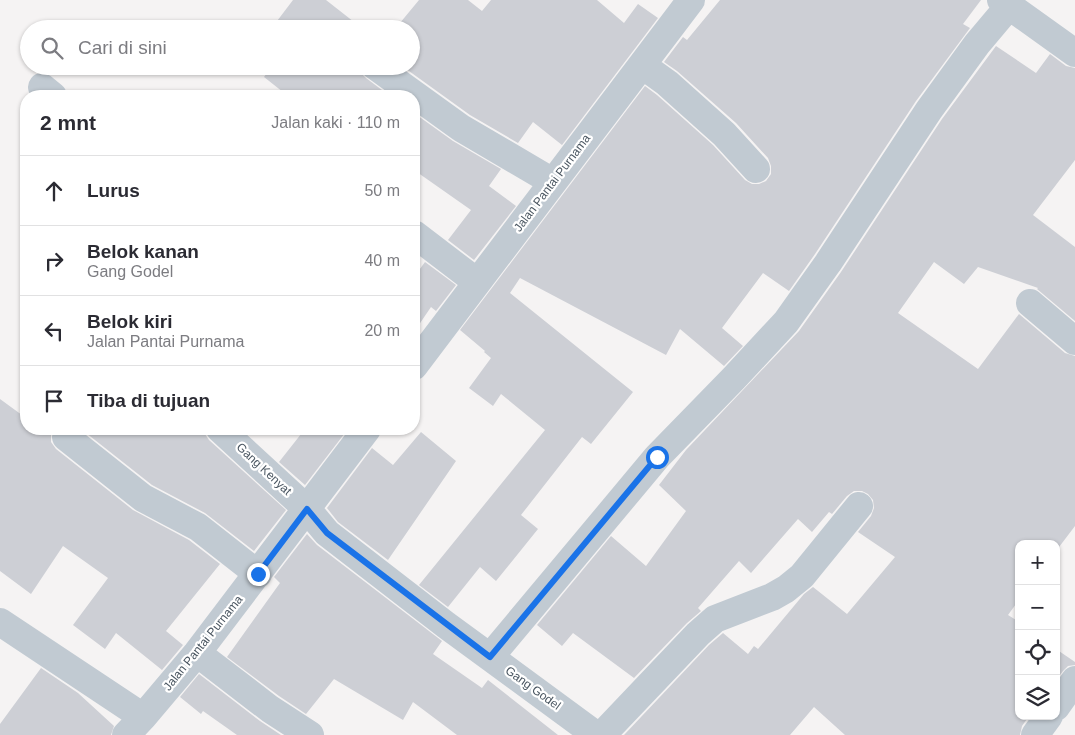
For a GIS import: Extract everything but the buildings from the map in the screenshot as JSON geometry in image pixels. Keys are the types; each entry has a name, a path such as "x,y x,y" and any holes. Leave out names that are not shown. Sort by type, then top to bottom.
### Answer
{"street":[{"name":"Jalan Pantai Purnama","path":"420,358 691,0"},
{"path":"490,657 657,457 786,322 828,264 929,110 1005,3 1075,53"},
{"path":"642,65 667,83 724,134 756,169"},
{"path":"387,75 408,90"},
{"path":"420,98 461,128 553,182"},
{"path":"420,239 477,282"},
{"path":"1030,303 1075,341"},
{"name":"Gang Kenyat","path":"227,435 307,509"},
{"name":"Jalan Pantai Purnama","path":"135,726 197,653 362,435"},
{"path":"66,437 143,498 198,527 258,574"},
{"path":"602,735 698,634 715,619 772,597 802,576 859,506"},
{"name":"Gang Godel","path":"307,509 327,533 596,735"},
{"path":"0,622 135,726"},
{"path":"197,653 270,709 310,735"},
{"path":"1060,701 1075,680"},
{"path":"1035,735 1046,720"}],"route":[{"path":"258,574 307,509 327,533 490,657 657,457"}]}
